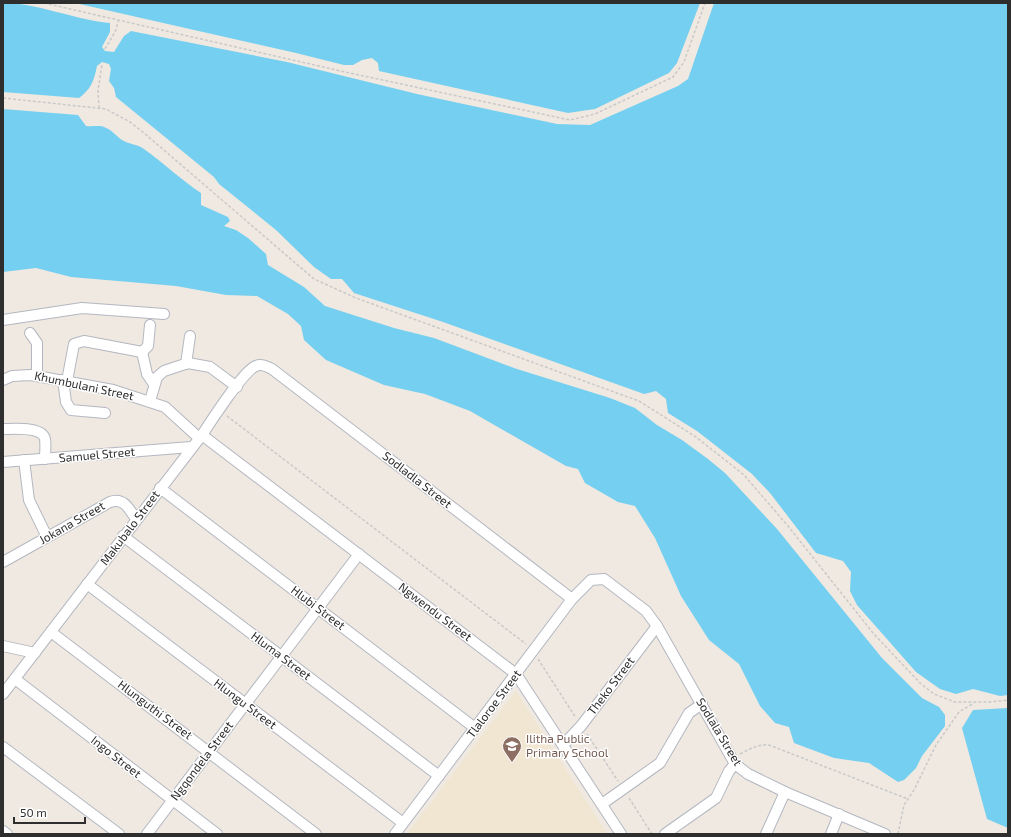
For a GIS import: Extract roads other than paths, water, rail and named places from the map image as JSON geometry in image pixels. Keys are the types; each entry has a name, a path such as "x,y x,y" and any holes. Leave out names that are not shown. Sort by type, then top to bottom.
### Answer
{"street":[{"path":"3,320 82,308 164,314"},
{"path":"142,352 148,346 150,325"},
{"path":"30,333 37,343 37,376"},
{"path":"186,364 190,336"},
{"path":"105,413 70,410 66,402 65,380 74,344 84,341 142,352"},
{"path":"142,352 147,374 154,383"},
{"path":"150,401 157,377 164,371 186,364 199,364 210,367 237,387"},
{"name":"Makubalo Street","path":"3,694 136,518 201,436 219,410 254,367 260,365"},
{"name":"Sodladla Street","path":"260,365 272,369 572,599"},
{"name":"Khumbulani Street","path":"3,380 12,376 37,376 113,390 165,407 201,436"},
{"path":"3,429 33,430 42,434 45,440 45,459"},
{"name":"Ngwendu Street","path":"201,436 516,674 621,834"},
{"name":"Samuel Street","path":"3,462 191,447"},
{"path":"24,460 29,500 47,537"},
{"name":"Hlubi Street","path":"160,488 476,728"},
{"name":"Jokana Street","path":"3,562 116,500 126,505 136,518"},
{"name":"Hluma Street","path":"123,536 439,776"},
{"name":"Ngqondela Street","path":"147,834 359,554"},
{"name":"Tlaloroe Street","path":"395,834 572,599 586,584 598,579"},
{"name":"Sodlala Street","path":"598,579 604,579 646,611 657,626 736,764 748,774 785,792 885,834"},
{"name":"Hlungu Street","path":"87,584 403,823"},
{"name":"Theko Street","path":"563,745 581,726 657,626"},
{"name":"Hlunguthi Street","path":"51,632 210,751 316,834"},
{"path":"3,646 35,653"},
{"name":"Ingo Street","path":"15,679 217,834"},
{"path":"602,804 660,764 689,714 702,704"},
{"path":"3,747 119,834"},
{"path":"665,834 716,798 729,771 736,764"},
{"path":"766,834 785,792"},
{"path":"831,834 839,814"},
{"path":"3,831 7,834"}],"water":[{"path":"3,3 30,6 83,19 110,23 110,32 102,47 105,51 114,52 124,36 131,31 287,62 417,94 557,124 590,125 678,86 688,79 714,3 1008,3 1008,695 1000,696 973,689 956,694 940,689 916,672 857,605 850,591 851,572 843,561 816,553 770,493 752,474 697,431 668,413 666,399 656,391 644,394 443,322 354,293 342,279 331,279 314,267 276,230 116,97 114,88 109,81 111,69 109,64 102,62 97,66 95,76 91,84 79,98 3,92"},
{"path":"75,3 700,3 677,63 669,73 595,109 568,113 379,71 378,63 372,58 362,60 353,65 344,65"},
{"path":"3,109 78,115 86,126 104,127 124,141 141,147 201,193 201,205 228,217 230,221 224,226 236,230 248,238 266,254 268,265 304,287 325,306 394,328 434,338 517,369 610,398 635,408 657,425 682,440 725,473 777,529 882,658 922,698 939,707 945,715 945,726 922,756 916,768 904,780 898,782 869,763 834,758 794,743 789,727 775,723 760,706 739,664 709,640 681,596 655,538 635,506 618,502 585,483 578,469 566,466 470,411 425,394 384,385 326,360 304,340 301,326 288,314 257,296 226,295 176,286 71,277 36,268 3,272"},
{"path":"1008,708 1008,828 987,819 962,728 973,710"}],"place":[{"name":"Ilitha Public Primary School","path":"512,763"}]}
